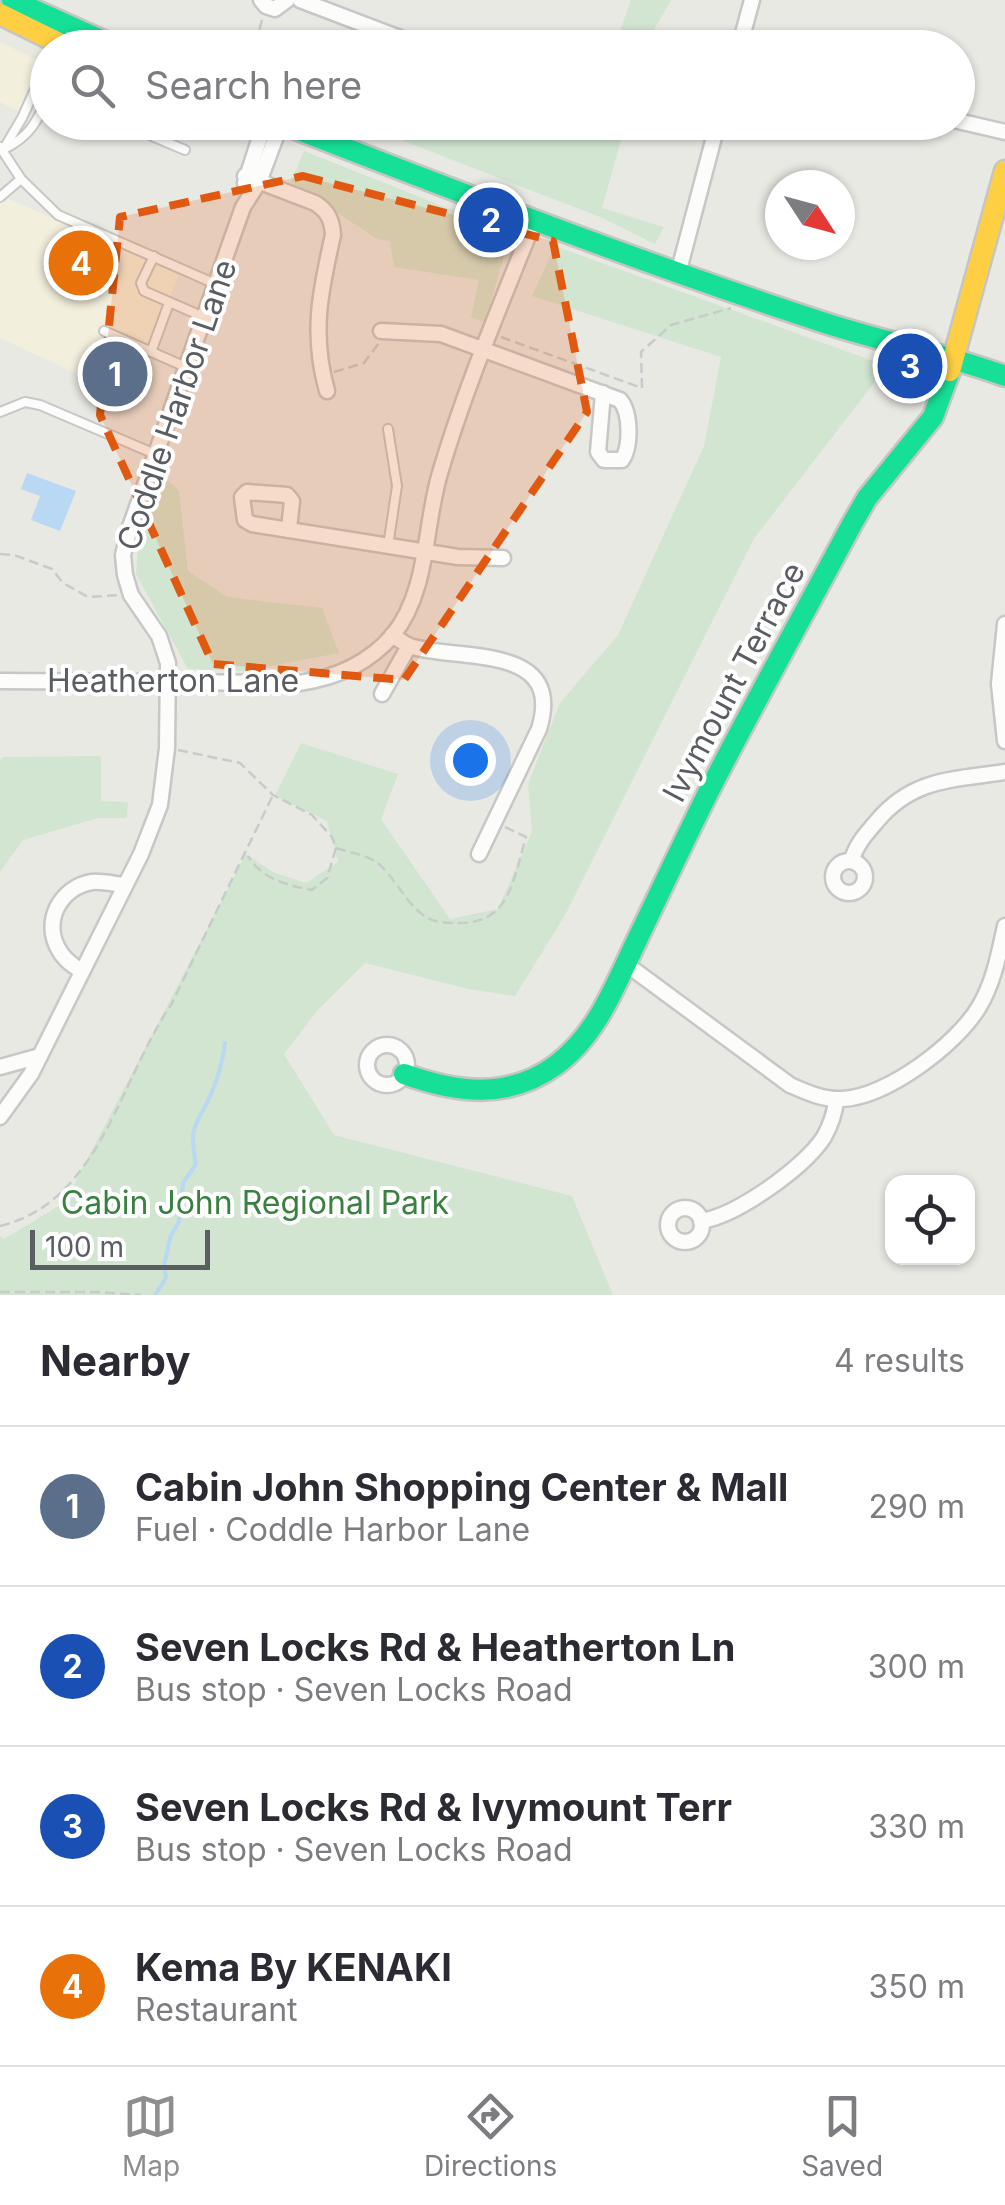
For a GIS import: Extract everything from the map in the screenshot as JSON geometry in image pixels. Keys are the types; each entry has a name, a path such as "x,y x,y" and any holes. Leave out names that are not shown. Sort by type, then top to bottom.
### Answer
{"street":[{"path":"12,0 48,30"},
{"path":"261,0 275,9 287,0"},
{"path":"300,0 379,30"},
{"path":"744,30 752,0"},
{"path":"0,14 36,30"},
{"path":"975,126 1005,132"},
{"name":"Coddle Harbor Lane","path":"0,1117 23,1088 40,1056 151,832 160,804 167,748 164,647 131,595 124,555 130,527 218,284 261,140"},
{"name":"Coddle Harbor Lane","path":"252,179 272,140"},
{"path":"324,140 534,221 909,349 1002,375"},
{"path":"679,270 713,140"},
{"name":"Ivymount Terrace","path":"404,1074 464,1093 525,1083 555,1067 582,1042 599,1018 708,793 852,524 934,416 954,363 1005,171"},
{"path":"252,179 315,203 332,224 316,322 327,391"},
{"name":"Heatherton Lane","path":"0,681 318,680 345,672 370,656 392,635 410,604 425,551 439,475 534,221"},
{"path":"381,331 442,334 603,393"},
{"path":"289,529 458,557 503,558"},
{"path":"1005,624 999,684 1005,742"},
{"path":"392,635 409,646 505,660 522,668 540,686 544,710 539,729 480,854"},
{"path":"382,694 409,646"},
{"path":"852,860 868,831 906,793 929,784 1005,772"},
{"path":"82,972 67,961 56,945 52,928 56,908 70,890 88,883 124,885"},
{"path":"626,964 790,1085 836,1100 879,1090 960,1032 986,995 1005,926"},
{"path":"0,1067 40,1056"},
{"path":"701,1221 733,1211 804,1159 826,1133 836,1100"}],"lane":[{"path":"1,149 30,103"},
{"path":"1,149 24,140 30,132"},
{"path":"161,140 185,150"},
{"path":"1,149 21,178 58,216 218,284"},
{"path":"0,198 21,178"},
{"path":"154,256 141,283 144,290 206,318"},
{"path":"151,352 168,303"},
{"path":"104,331 188,368"},
{"path":"0,412 26,402 156,454"},
{"path":"388,429 397,486 388,546"}],"path":[{"path":"259,30 262,20"},
{"path":"491,333 642,388 641,352 671,325 732,307"},
{"path":"323,375 364,363 378,346 381,331"},
{"path":"0,554 52,569 63,584 88,597 131,595"},
{"path":"167,748 240,763 272,796 312,815 332,837 336,848 328,878 312,890 283,885 255,868 246,854"},
{"path":"0,1226 29,1218 70,1186 84,1166 125,1097 150,1036 171,1005 272,796"},
{"path":"336,848 378,862 426,917 444,923 482,922 498,910 511,891 526,838 495,822"},
{"path":"0,1292 141,1295"}],"highlighted area":[{"path":"303,176 553,241 587,412 404,680 213,664 100,415 120,217"}],"shaded area":[{"path":"0,42 30,57 30,85 18,111 0,102"},
{"path":"0,195 179,275 129,398 0,338"}],"green space":[{"path":"631,0 671,0 654,30 620,30"},
{"path":"401,140 621,140 602,208 664,227 655,244 600,217"},
{"path":"304,151 498,228 509,238 485,322 471,317 479,280 394,267 390,241 377,239 291,182"},
{"name":"Cabin John Regional Park","path":"555,246 887,366 753,540 564,917 515,996 468,989 365,963 317,1011 284,1054 334,1135 572,1196 613,1295 0,1295 0,1236 4,1239 65,1202 246,854 273,872 306,883 338,862 327,821 275,796 301,743 398,774 381,819 450,919 498,909 532,831 528,784 560,703 618,635 704,446 721,357 532,296"},
{"path":"160,473 179,491 188,571 227,597 322,608 339,653 243,671 188,669 136,574 139,526"},
{"path":"101,756 101,801 128,802 127,818 98,818 23,840 0,872 3,757"}],"water":[{"path":"27,473 76,491 60,531 31,520 40,496 21,489"}],"waterway":[{"path":"155,1295 166,1278 164,1265 171,1235 179,1222 183,1183 196,1164 194,1130 215,1084 225,1043"}],"traffic: fast":[{"path":"12,0 79,30"},
{"path":"325,140 685,275 822,322 1005,376"},
{"path":"404,1074 463,1089 519,1084 556,1065 595,1023 708,793 852,524 867,498 933,417 950,371"}],"traffic: slow":[{"path":"0,14 32,30"},
{"path":"950,371 1005,171"}],"place":[{"name":"Seven Locks Rd & Heatherton Ln","path":"491,220"},
{"name":"Kema By KENAKI","path":"81,263"},
{"name":"Seven Locks Rd & Ivymount Terr","path":"910,366"},
{"name":"Cabin John Shopping Center & Mall","path":"115,374"}]}
